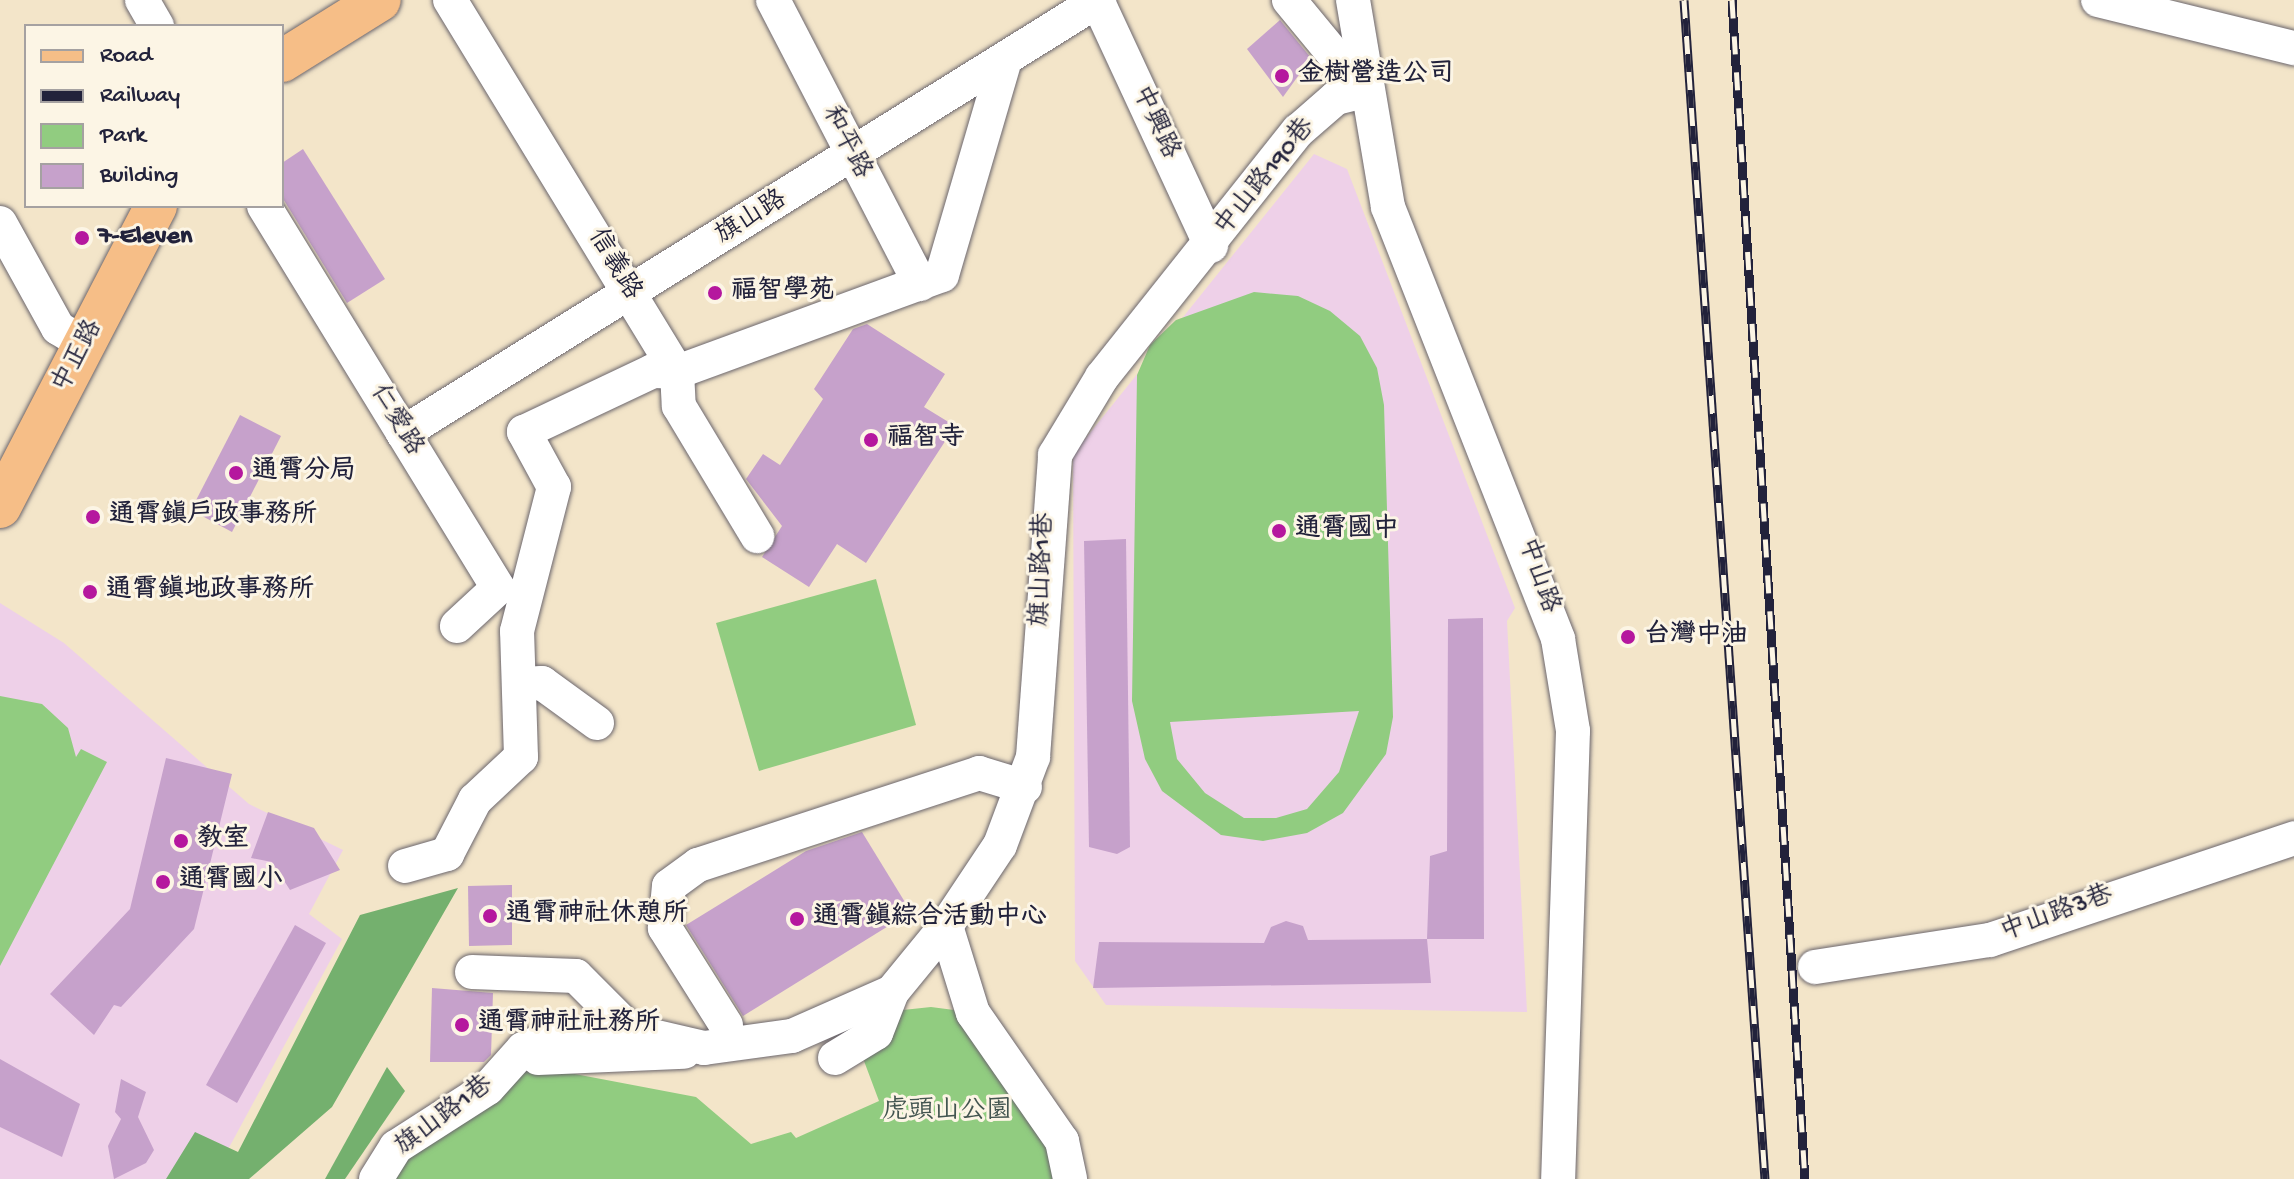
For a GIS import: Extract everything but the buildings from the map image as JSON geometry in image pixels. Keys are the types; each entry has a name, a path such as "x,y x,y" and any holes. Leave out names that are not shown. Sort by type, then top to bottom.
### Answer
{"main road":[{"path":"284,60 380,0"},
{"name":"中正路","path":"0,507 155,208"}],"street":[{"path":"142,0 156,24"},
{"name":"信義路","path":"450,0 677,372 679,406 757,536"},
{"name":"和平路","path":"773,0 851,157 920,284"},
{"name":"旗山路","path":"403,433 851,157 1098,0"},
{"name":"中興路","path":"1098,0 1211,246"},
{"path":"1289,0 1364,91"},
{"name":"中山路","path":"1353,0 1364,91 1388,207 1558,639 1573,731 1558,1179"},
{"path":"2115,2 2294,48"},
{"path":"405,866 447,854 475,800 521,757 517,631 554,487 524,432 653,371 677,372 942,275 1005,59"},
{"name":"中山路190巷","path":"1211,246 1298,131 1336,98 1364,91"},
{"name":"仁愛路","path":"265,208 498,588 457,626"},
{"path":"0,223 58,328 86,345"},
{"name":"旗山路1巷","path":"376,1179 396,1147 488,1088 523,1049 549,1038 631,1031 715,1036 805,1032 892,992 946,926 1000,845 1025,787 1038,728 1046,501 1055,455 1102,377 1211,246"},
{"path":"521,684 542,683 597,723"},
{"path":"523,1049 553,1060 653,1058 715,1036 665,928 669,886 698,865 979,773 1025,787"},
{"name":"中山路3巷","path":"1815,967 1990,940 2294,838"},
{"path":"946,926 973,1013 1062,1141 1070,1179"},
{"path":"472,972 576,976 631,1031"},
{"path":"835,1058 876,1033 892,992"}],"shaded area":[{"name":"通霄國中","path":"1314,154 1347,169 1515,608 1507,621 1527,1012 1106,1005 1075,961 1073,454"},
{"name":"通霄國小","path":"0,603 64,643 249,804 343,850 309,914 342,939 212,1179 0,1179"}],"green space":[{"path":"1254,292 1298,296 1330,311 1360,336 1377,368 1384,405 1393,717 1386,754 1343,813 1307,833 1263,841 1221,835 1162,791 1145,759 1132,701 1137,375 1150,345 1176,320","holes":["1359,711 1339,772 1307,809 1276,818 1244,818 1205,793 1177,759 1170,722"]},
{"path":"876,579 916,725 759,771 716,623"},
{"path":"0,696 42,704 68,728 76,757 81,749 107,762 0,966"},
{"path":"458,888 332,1107 249,1179 166,1179 195,1132 238,1152 360,915"},
{"name":"虎頭山公園","path":"931,1007 954,1010 1050,1136 1061,1179 391,1179 410,1152 531,1054 559,1071 696,1097 751,1144 791,1132 796,1138 879,1101 864,1061 903,1010"},
{"path":"387,1067 405,1091 345,1179 325,1179"}],"railway":[{"path":"1684,0 1765,1179"},
{"path":"1732,0 1805,1179"}],"place":[{"name":"金樹營造公司","path":"1282,76"},
{"name":"7-Eleven","path":"82,238"},
{"name":"福智學苑","path":"715,293"},
{"name":"福智寺","path":"871,440"},
{"name":"通霄分局","path":"236,473"},
{"name":"通霄鎮戶政事務所","path":"93,517"},
{"name":"通霄國中","path":"1279,531"},
{"name":"通霄鎮地政事務所","path":"90,592"},
{"name":"台灣中油","path":"1628,637"},
{"name":"教室","path":"181,841"},
{"name":"通霄國小","path":"163,882"},
{"name":"通霄神社休憩所","path":"490,916"},
{"name":"通霄鎮綜合活動中心","path":"797,919"},
{"name":"通霄神社社務所","path":"462,1025"}]}
